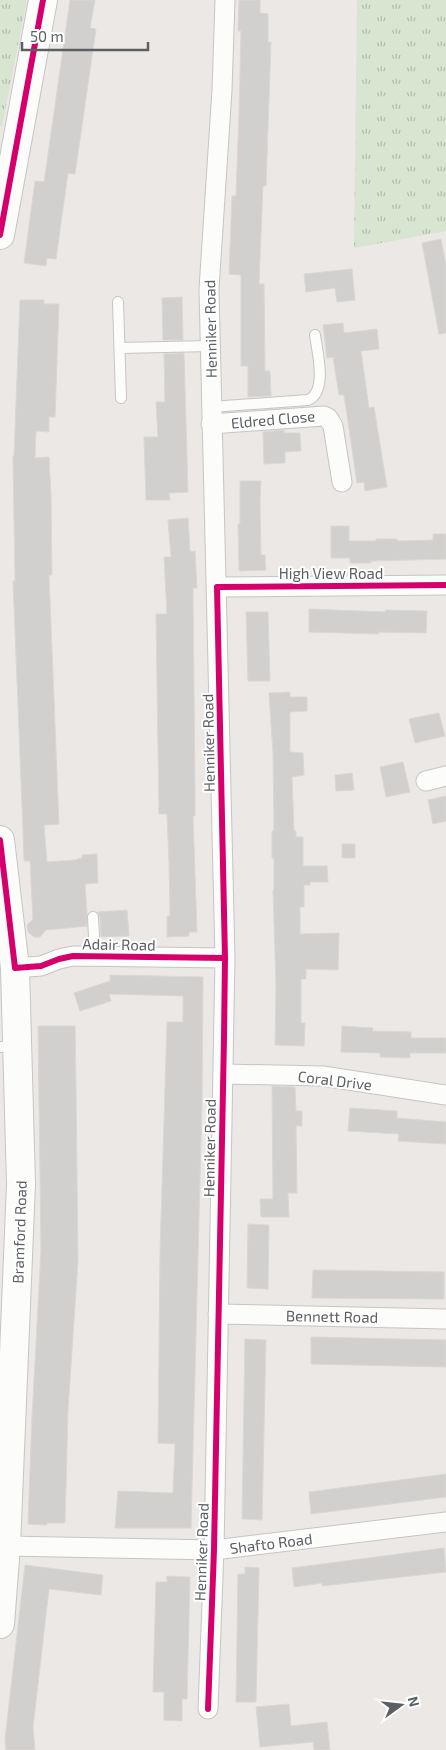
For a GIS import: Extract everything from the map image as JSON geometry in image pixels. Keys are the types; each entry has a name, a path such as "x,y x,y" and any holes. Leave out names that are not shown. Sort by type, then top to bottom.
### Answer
{"main road":[{"path":"0,235 43,0"},
{"name":"Bramford Road","path":"0,840 4,901 15,968 9,1046 21,1184 0,1624"}],"street":[{"name":"Henniker Road","path":"208,1709 214,1550 225,958 209,276 221,109 225,0"},
{"name":"Eldred Close","path":"211,415 324,416 328,418 333,426 342,482"},
{"name":"High View Road","path":"217,587 446,585"},
{"path":"426,780 446,776"},
{"name":"Adair Road","path":"15,968 41,966 73,956 225,958"},
{"name":"Coral Drive","path":"224,1074 323,1076 446,1095"},
{"name":"Bennett Road","path":"218,1314 446,1319"},
{"name":"Shafto Road","path":"3,1545 214,1550 446,1522"}],"lane":[{"path":"118,302 121,398"},
{"path":"211,415 312,398 316,394 320,369 315,335"},
{"path":"120,348 210,346"},
{"path":"93,917 95,956"}],"green space":[{"path":"0,0 27,0 2,126 0,126"},
{"path":"357,0 446,0 446,231 354,248"}],"building":[{"path":"70,0 95,0 90,28 96,29 75,174 68,173 56,259 47,258 46,266 24,263 35,181 44,182"},
{"path":"239,0 260,0 260,13 268,14 268,42 271,42 266,186 263,186 259,284 264,284 265,371 270,371 271,396 248,397 248,366 241,366 241,275 229,274 232,196 236,196 241,31 238,31"},
{"path":"441,239 446,265 446,333 439,334 422,243"},
{"path":"352,269 355,300 337,302 335,288 306,292 304,274"},
{"path":"182,297 183,340 163,340 162,298"},
{"path":"20,300 44,300 44,304 59,304 55,417 49,417 49,432 36,431 35,458 49,457 51,496 52,575 49,575 59,824 44,825 47,862 75,860 82,858 82,855 97,854 98,883 85,884 87,926 46,930 40,937 34,937 28,932 27,925 33,919 30,861 24,861 13,581 15,581 13,456"},
{"path":"343,323 344,333 377,329 379,349 361,351 369,408 374,407 387,487 365,491 364,482 357,483 344,395 339,395 333,357 327,358 323,325"},
{"path":"184,353 188,492 169,493 170,500 146,500 144,437 158,437 156,402 165,402 164,354"},
{"path":"284,430 284,433 300,433 301,451 285,452 285,463 264,464 263,432"},
{"path":"240,481 261,481 261,555 265,555 266,570 239,571 238,524 240,524"},
{"path":"188,518 190,552 195,551 197,588 193,588 195,816 193,816 197,932 189,932 189,936 167,937 167,916 170,916 169,861 167,814 159,814 156,614 167,614 164,557 171,557 168,520"},
{"path":"331,526 349,526 349,541 376,541 376,539 397,539 397,541 433,540 433,534 446,534 446,559 350,563 350,558 331,558"},
{"path":"309,609 385,612 385,610 427,611 426,633 309,632"},
{"path":"246,612 268,612 270,681 248,681"},
{"path":"290,692 290,697 307,697 307,711 290,712 290,752 303,753 304,775 292,777 294,831 296,831 296,837 303,837 303,866 327,866 328,882 310,882 310,885 304,885 304,907 300,907 300,934 339,933 338,970 306,969 306,979 301,979 301,1023 305,1023 304,1046 275,1045 274,858 272,858 272,831 274,831 273,753 269,693"},
{"path":"439,713 445,736 415,743 409,719"},
{"path":"403,762 410,792 386,797 380,767"},
{"path":"352,773 354,790 336,791 335,775"},
{"path":"446,796 446,821 433,824 428,800"},
{"path":"342,844 355,844 355,858 342,858"},
{"path":"127,910 129,936 101,937 98,912"},
{"path":"110,975 203,977 202,1102 191,1528 115,1528 118,1491 173,1493 175,1444 158,1443 160,1252 167,1022 183,1022 183,996 109,994 111,1001 80,1011 74,993 110,981"},
{"path":"38,1026 75,1026 78,1261 68,1410 65,1523 47,1523 47,1525 28,1524 41,1250"},
{"path":"342,1026 373,1028 372,1031 411,1032 411,1038 446,1038 446,1053 410,1053 410,1058 380,1057 380,1053 341,1052"},
{"path":"272,1086 295,1087 296,1111 302,1111 302,1126 296,1126 297,1193 288,1193 289,1217 261,1217 260,1199 273,1199"},
{"path":"350,1108 397,1111 397,1118 446,1122 446,1144 398,1141 399,1134 348,1131"},
{"path":"248,1224 269,1225 268,1289 247,1288"},
{"path":"313,1270 444,1272 444,1299 312,1298"},
{"path":"311,1337 446,1340 446,1367 311,1364"},
{"path":"245,1339 266,1340 262,1520 242,1519"},
{"path":"446,1474 446,1497 311,1514 309,1492"},
{"path":"444,1548 446,1572 322,1586 322,1583 294,1587 292,1568"},
{"path":"25,1565 103,1575 101,1595 49,1589 33,1727 35,1750 6,1750 5,1739"},
{"path":"245,1567 259,1568 256,1702 236,1702 238,1574 245,1574"},
{"path":"167,1576 190,1577 187,1699 182,1699 182,1721 164,1720 164,1692 153,1692 156,1582 167,1582"},
{"path":"289,1704 291,1726 327,1722 330,1750 314,1750 313,1742 260,1747 256,1707"}],"cycle path":[{"path":"0,235 43,0"},
{"path":"208,1709 214,1550 225,958 217,587 446,585"},
{"path":"0,840 15,968 41,966 73,956 225,958"}]}
